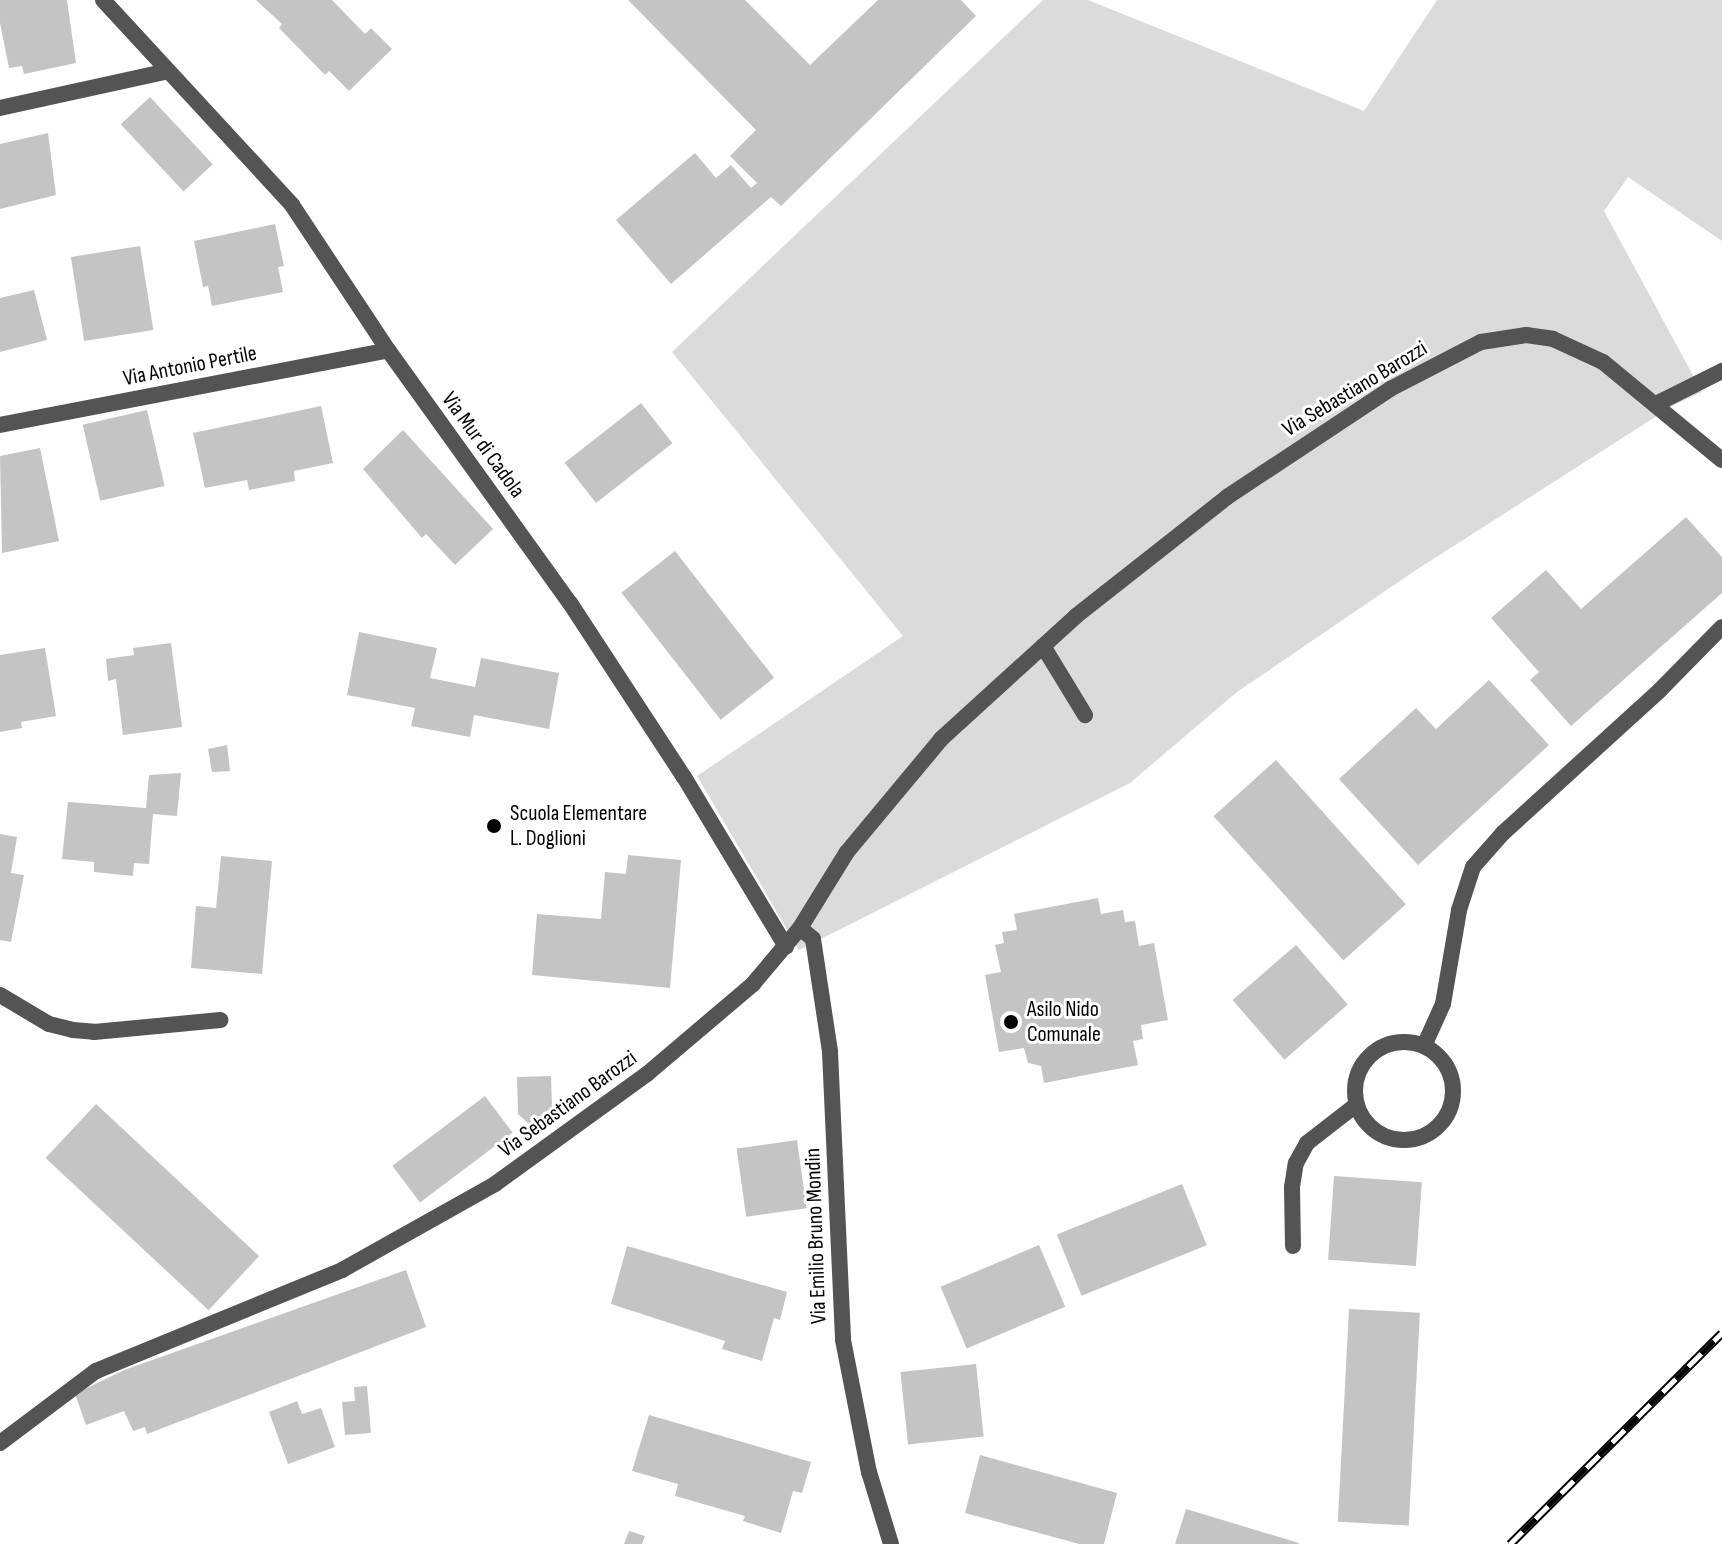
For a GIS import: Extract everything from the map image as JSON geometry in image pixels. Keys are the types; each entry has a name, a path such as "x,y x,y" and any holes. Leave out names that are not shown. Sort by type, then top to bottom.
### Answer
{"street":[{"name":"Via Mur di Cadola","path":"103,0 292,205 388,350 570,603 684,777 786,947"},
{"path":"0,108 168,71"},
{"name":"Via Sebastiano Barozzi","path":"0,1443 96,1371 342,1270 495,1184 647,1074 753,984 786,947 847,852 941,739 1043,646 1204,515 1284,457 1390,389 1481,342 1526,335 1566,343 1603,362 1722,460"},
{"name":"Via Antonio Pertile","path":"0,425 388,350"},
{"path":"1656,404 1722,371"},
{"path":"1424,1046 1443,1004 1459,910 1473,867 1503,833 1660,690 1722,627"},
{"path":"1043,646 1085,715"},
{"name":"Via Emilio Bruno Mondin","path":"800,928 813,939 830,1052 843,1340 869,1472 891,1544"},
{"path":"0,995 49,1024 73,1030 94,1032 220,1020"},
{"path":"1392,1043 1424,1046 1438,1055 1453,1084 1447,1116 1437,1129 1422,1138 1407,1141 1390,1139 1363,1120 1356,1105 1356,1081 1366,1059 1392,1043"},
{"path":"1293,1246 1292,1187 1296,1163 1315,1135 1356,1105"}],"shaded area":[{"path":"1043,0 1088,0 1364,111 1437,0 1722,0 1722,241 1628,177 1604,211 1702,392 1674,405 1413,572 1237,692 1130,783 799,950 697,776 903,636 672,352"}],"building":[{"path":"0,0 67,0 76,63 24,74 22,66 9,68 0,23"},
{"path":"256,0 332,0 365,34 371,28 392,49 349,91 329,71 325,75 279,28 282,24"},
{"path":"628,0 745,0 810,65 878,0 961,0 976,16 781,206 771,197 671,284 616,220 695,153 716,178 731,165 751,188 757,183 730,156 756,130"},
{"path":"150,97 213,164 183,192 121,124"},
{"path":"48,133 56,195 0,209 0,144"},
{"path":"275,224 284,266 278,267 283,292 212,306 208,286 203,287 194,241"},
{"path":"140,246 153,330 84,341 71,257"},
{"path":"34,290 47,340 0,352 0,298"},
{"path":"641,403 672,443 596,503 565,463"},
{"path":"321,406 333,463 294,471 295,481 249,490 247,480 205,488 193,433"},
{"path":"147,410 165,486 100,501 83,425"},
{"path":"403,430 493,529 455,565 426,534 422,538 363,469"},
{"path":"40,448 59,541 2,553 0,456"},
{"path":"1686,517 1722,557 1722,593 1571,726 1530,680 1539,672 1491,618 1546,570 1581,609"},
{"path":"675,551 774,678 721,720 621,593"},
{"path":"359,632 437,648 430,678 475,687 481,658 559,673 549,729 474,715 470,737 411,726 415,708 347,695"},
{"path":"171,643 182,727 123,735 116,679 108,681 106,659 134,655 133,648"},
{"path":"45,648 56,716 21,722 22,728 0,732 0,655"},
{"path":"1489,680 1549,745 1418,865 1339,779 1416,708 1436,729"},
{"path":"227,745 230,771 212,772 208,749"},
{"path":"1276,760 1406,904 1343,960 1214,816"},
{"path":"181,773 177,816 153,814 149,864 134,863 133,876 94,872 94,862 62,859 68,802 146,808 149,775"},
{"path":"0,834 17,837 11,873 24,875 11,942 0,940"},
{"path":"628,855 681,860 670,988 532,975 537,914 601,919 605,872 626,874"},
{"path":"221,856 272,861 262,974 191,968 196,906 216,908"},
{"path":"1098,898 1101,914 1123,910 1125,922 1135,921 1139,946 1154,943 1168,1020 1141,1025 1143,1039 1133,1041 1138,1065 1044,1083 1041,1066 1028,1063 1024,1048 999,1052 985,975 1001,972 995,945 1004,943 1002,932 1017,930 1014,914"},
{"path":"1296,945 1348,1005 1284,1060 1233,1000"},
{"path":"551,1076 552,1108 530,1125 518,1114 517,1077"},
{"path":"485,1096 513,1133 420,1203 392,1166"},
{"path":"96,1104 259,1256 209,1310 46,1158"},
{"path":"797,1140 807,1208 746,1217 737,1148"},
{"path":"1334,1176 1422,1182 1416,1266 1328,1260"},
{"path":"1182,1184 1207,1245 1082,1296 1057,1235"},
{"path":"1039,1245 1065,1307 967,1348 941,1287"},
{"path":"627,1246 787,1292 780,1320 774,1318 762,1361 722,1349 725,1341 611,1304"},
{"path":"406,1270 426,1327 147,1434 145,1427 133,1431 124,1411 86,1425 75,1394 124,1370"},
{"path":"1349,1309 1420,1313 1409,1525 1338,1522"},
{"path":"976,1364 984,1437 908,1445 900,1372"},
{"path":"367,1386 371,1433 345,1435 342,1402 355,1401 354,1387"},
{"path":"297,1401 302,1414 321,1408 335,1447 288,1464 269,1412"},
{"path":"649,1415 811,1462 802,1493 793,1491 781,1533 743,1521 745,1516 675,1496 678,1484 632,1471"},
{"path":"980,1455 1117,1493 1104,1544 1079,1544 965,1513"},
{"path":"1186,1509 1299,1543 1299,1544 1175,1544"},
{"path":"629,1531 645,1536 642,1544 624,1544"}],"railway":[{"path":"1510,1544 1722,1333"}],"place":[{"name":"Scuola Elementare L. Doglioni","path":"494,826"},
{"name":"Asilo Nido Comunale","path":"1011,1022"}]}
